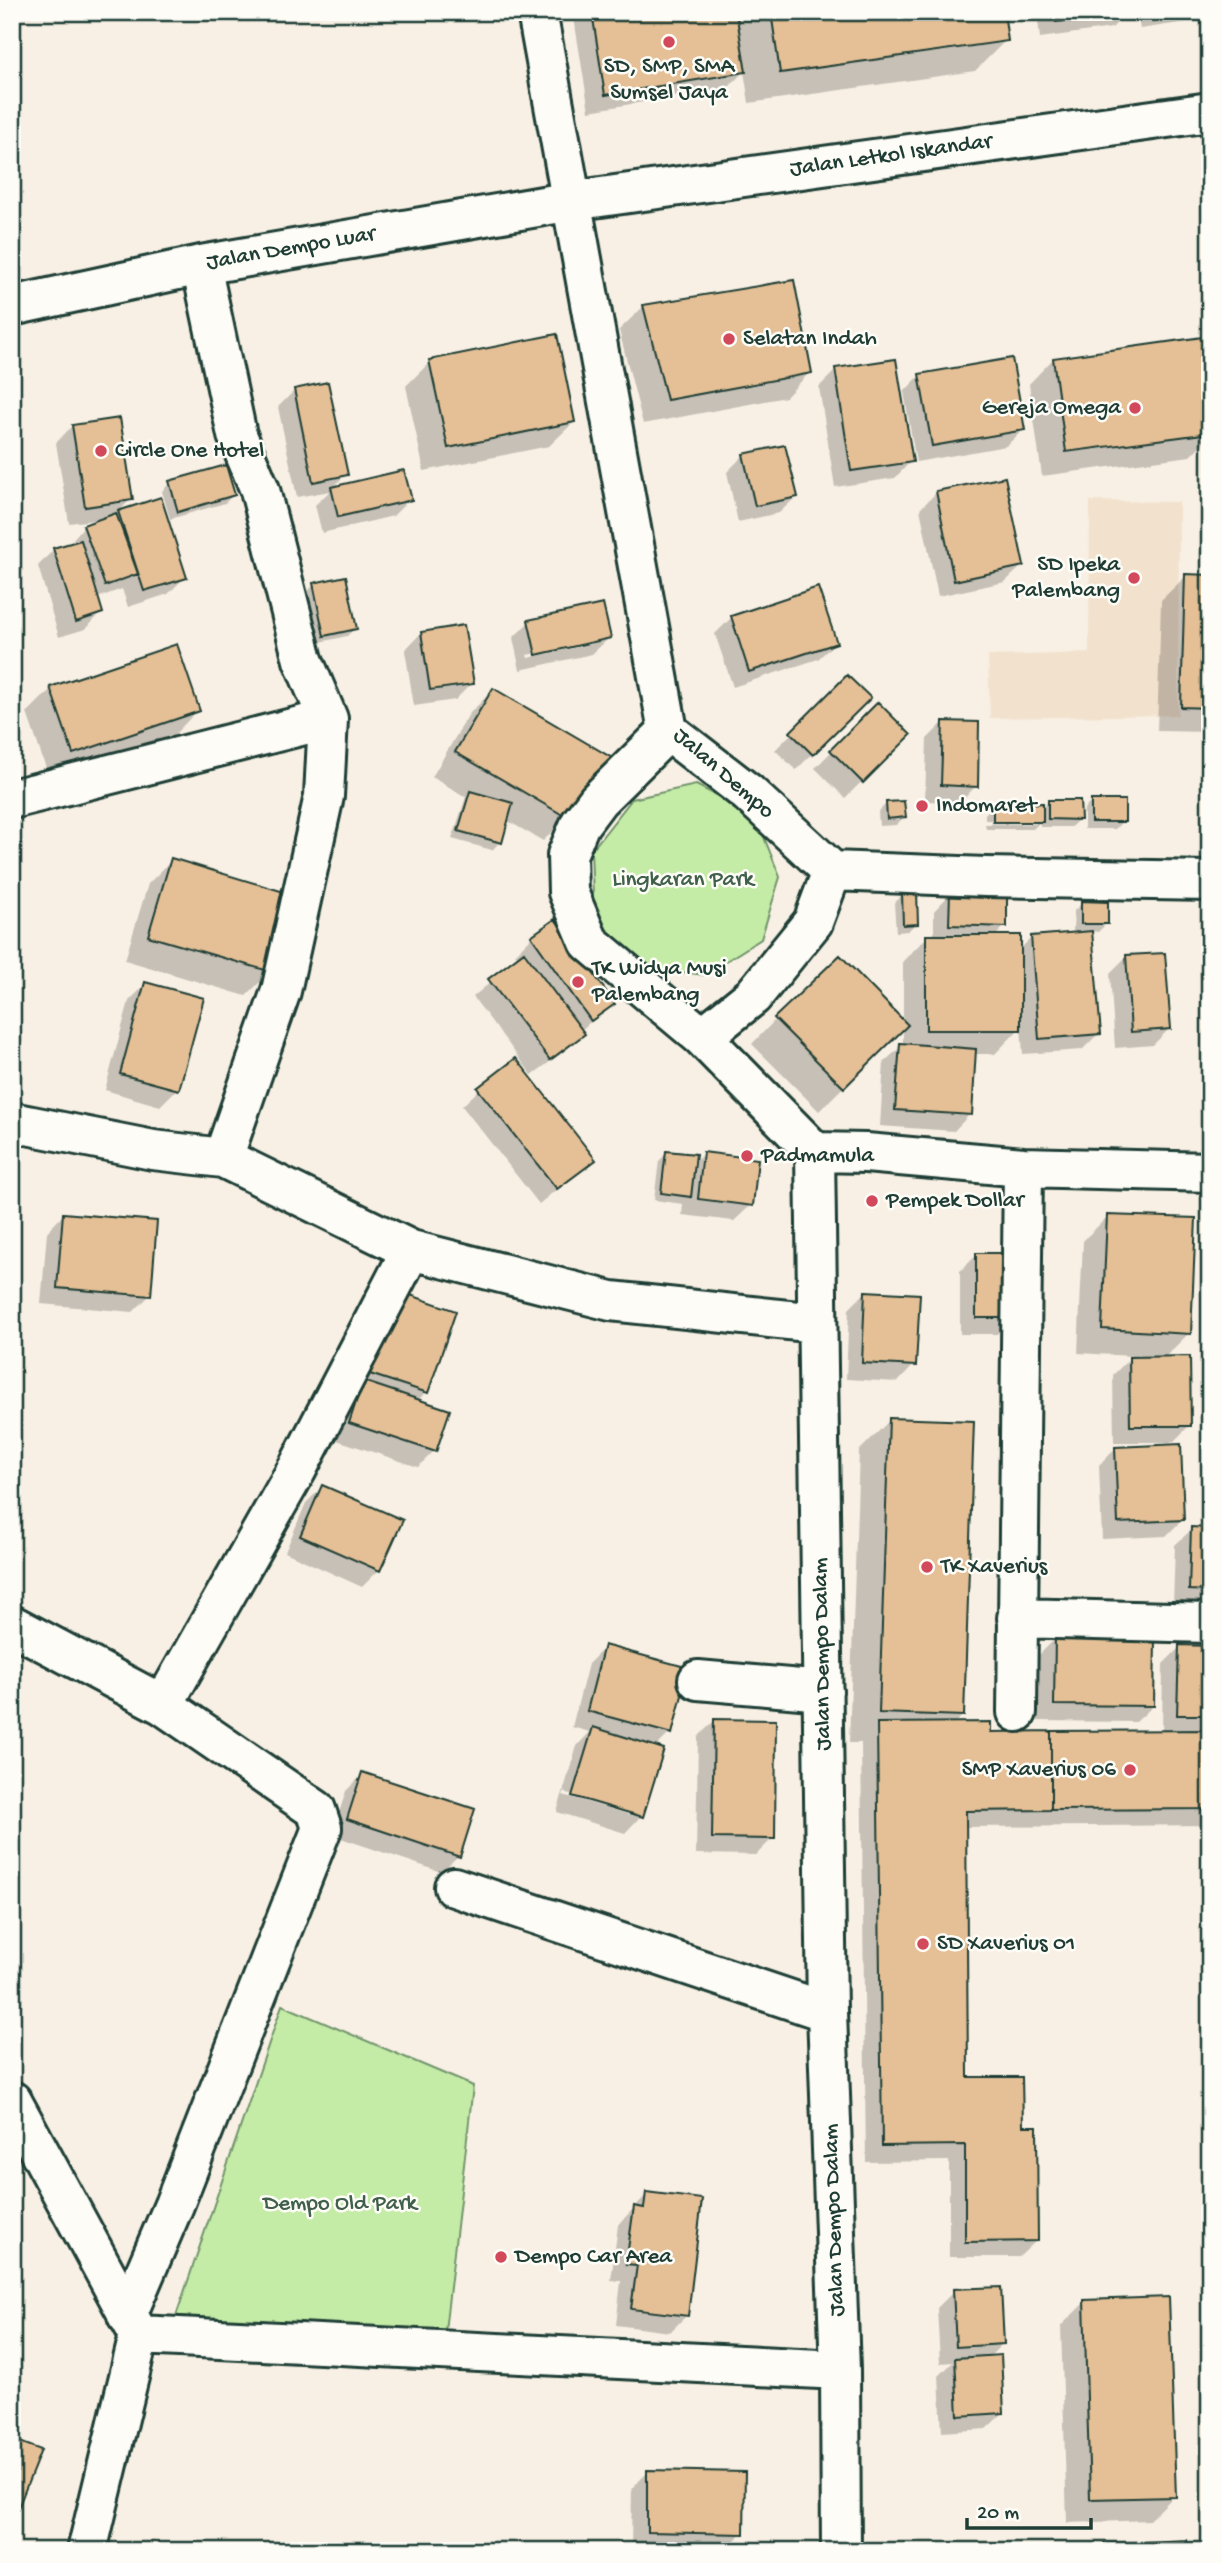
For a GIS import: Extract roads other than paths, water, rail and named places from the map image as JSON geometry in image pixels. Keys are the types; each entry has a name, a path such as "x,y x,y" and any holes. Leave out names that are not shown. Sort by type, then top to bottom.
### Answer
{"street":[{"name":"Jalan Dempo","path":"537,12 668,731 748,793 832,870"},
{"name":"Jalan Letkol Iskandar","path":"572,201 1210,112"},
{"name":"Jalan Dempo Luar","path":"12,306 201,265 572,201"},
{"path":"201,265 237,435 260,490 303,660 328,719 324,796 281,990 223,1158"},
{"path":"12,799 328,719"},
{"path":"668,731 598,800 580,824 567,855 568,892 589,942 702,1037 815,1152 866,1153 1023,1167 1210,1172"},
{"path":"702,1037 753,996 813,922 832,870 986,877 1210,881"},
{"path":"12,1122 153,1150 223,1158 411,1250 611,1301 817,1323"},
{"name":"Jalan Dempo Dalam","path":"815,1152 827,2012 840,2370 841,2551"},
{"path":"1017,1712 1023,1167"},
{"path":"163,1705 296,1471 411,1250"},
{"path":"1017,1618 1210,1623"},
{"path":"12,1625 163,1705 316,1810 322,1828 174,2205 133,2325 87,2551"},
{"path":"698,1680 824,1691"},
{"path":"454,1886 827,2012"},
{"path":"12,2101 133,2325"},
{"path":"133,2325 840,2370"}],"place":[{"name":"SD, SMP, SMA Sumsel Jaya","path":"669,42"},
{"name":"Selatan Indah","path":"729,339"},
{"name":"Gereja Omega","path":"1135,408"},
{"name":"Circle One Hotel","path":"101,451"},
{"name":"SD Ipeka Palembang","path":"1134,578"},
{"name":"Indomaret","path":"922,806"},
{"name":"TK Widya Musi Palembang","path":"578,982"},
{"name":"Padmamula","path":"747,1156"},
{"name":"Pempek Dollar","path":"872,1201"},
{"name":"TK Xaverius","path":"927,1567"},
{"name":"SMP Xaverius 06","path":"1130,1770"},
{"name":"SD Xaverius 01","path":"923,1944"},
{"name":"Dempo Car Area","path":"501,2257"}],"park label":[{"name":"Lingkaran Park","path":"683,880"},
{"name":"Dempo Old Park","path":"340,2204"}]}
